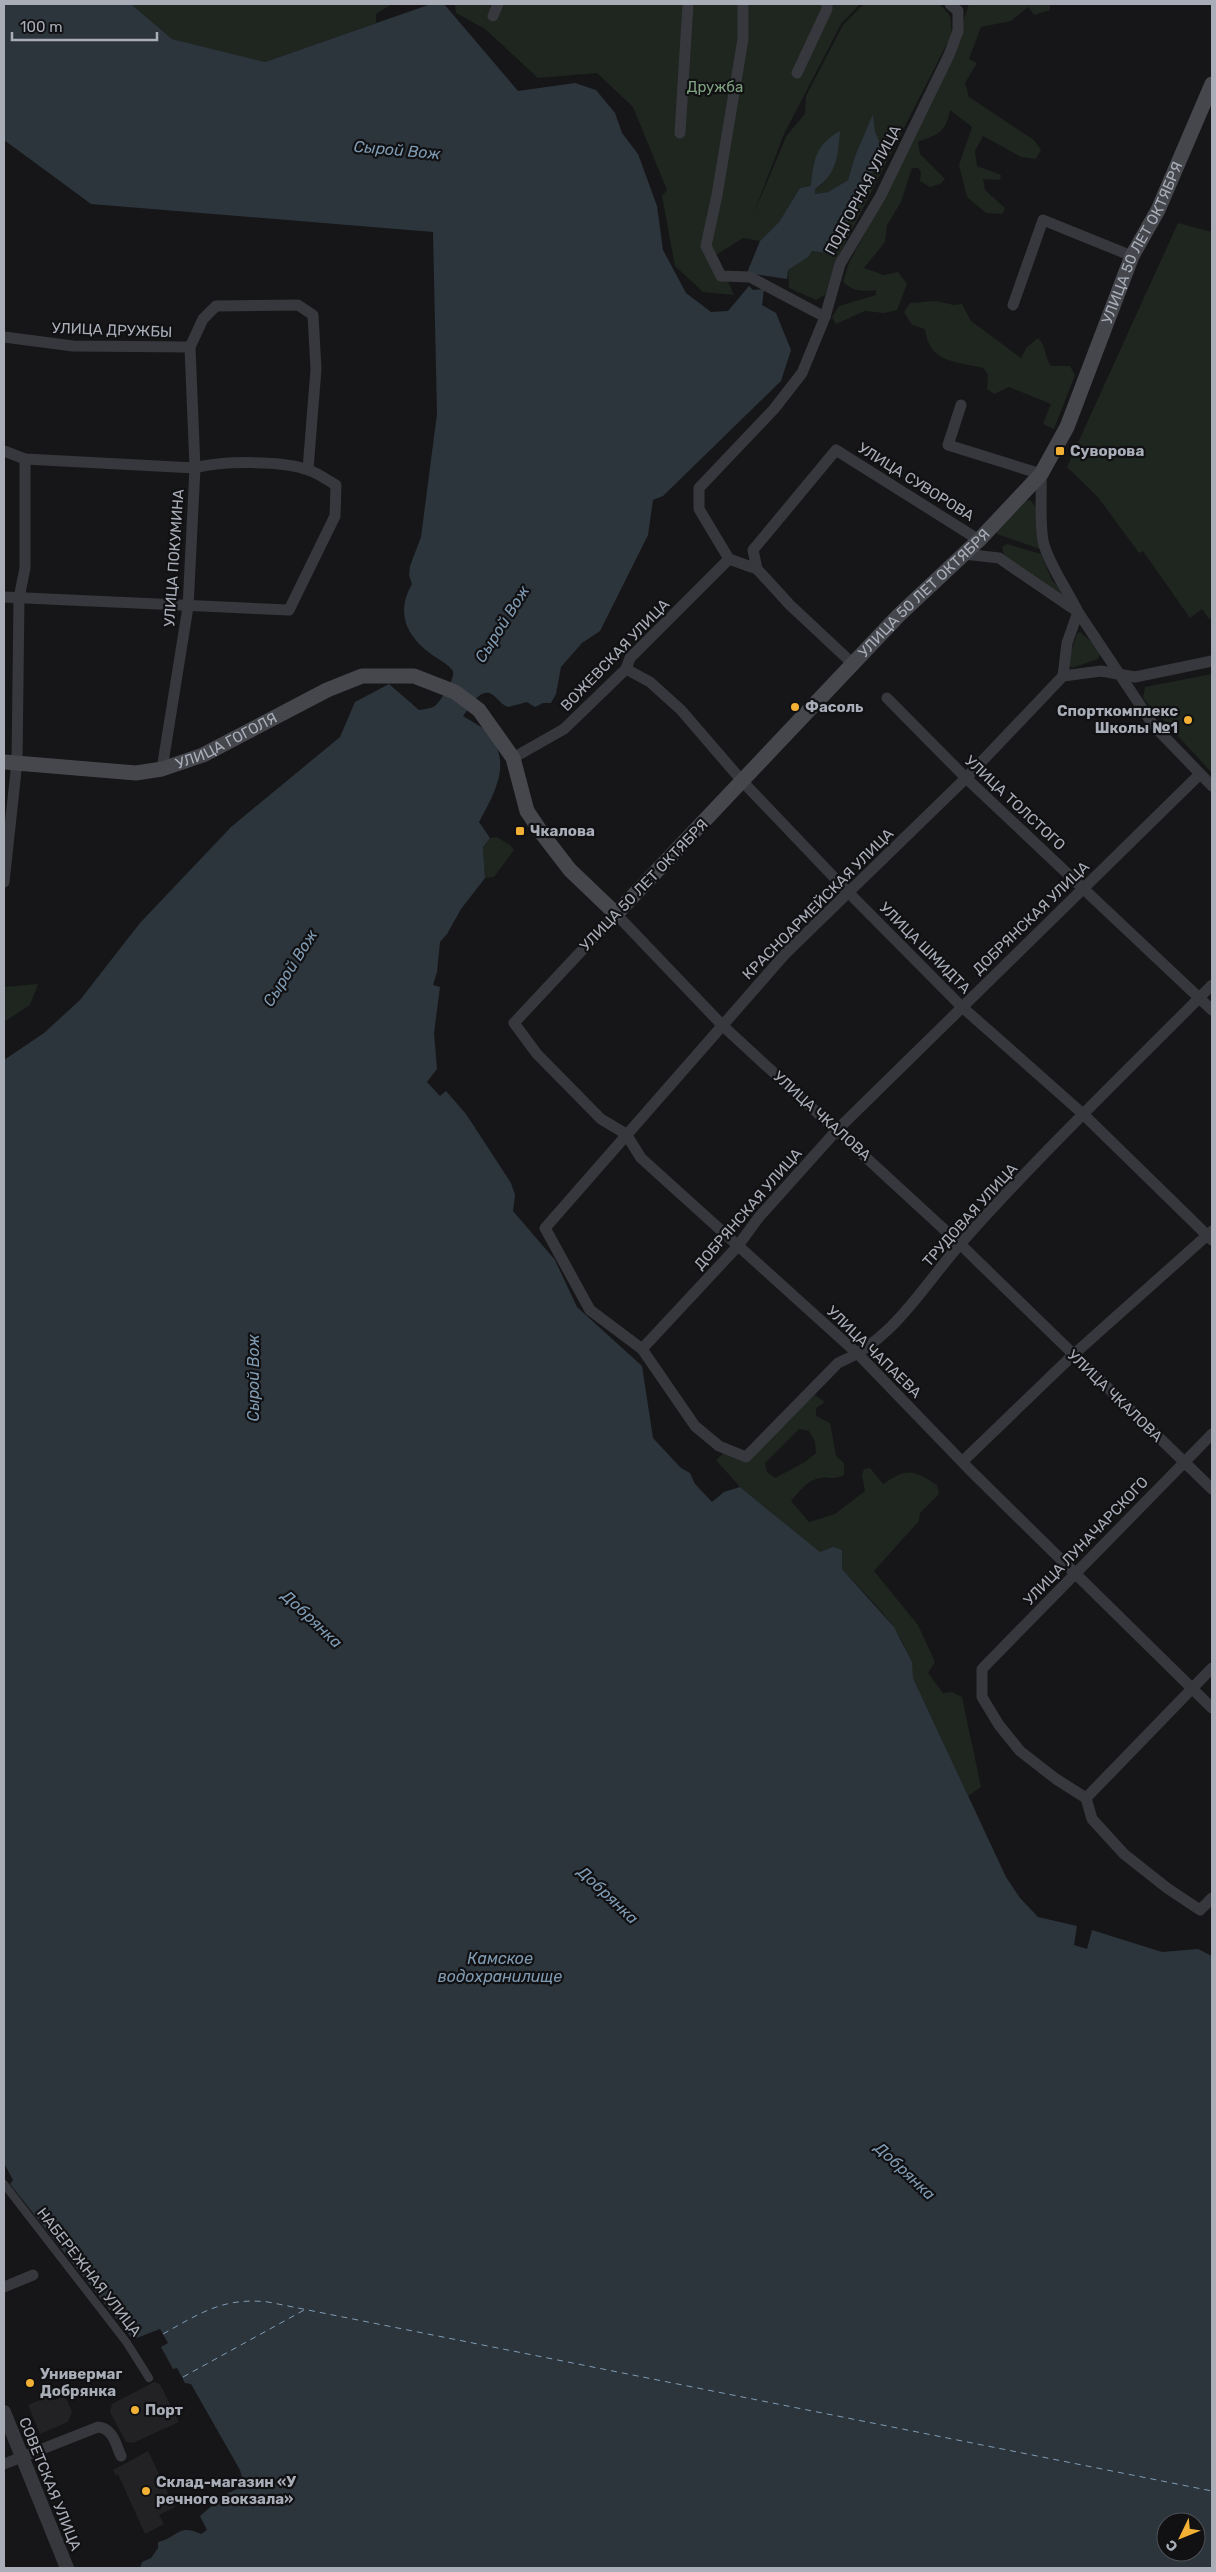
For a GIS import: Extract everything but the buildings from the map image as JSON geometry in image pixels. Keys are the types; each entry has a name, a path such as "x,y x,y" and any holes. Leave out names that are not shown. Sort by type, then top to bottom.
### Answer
{"main road":[{"name":"УЛИЦА 50 ЛЕТ ОКТЯБРЯ","path":"616,914 744,782 899,615 979,540 1041,474 1067,427 1132,256 1158,210 1212,84"},
{"name":"УЛИЦА ГОГОЛЯ","path":"10,762 136,773 162,769 203,755 327,690 362,676 399,674 438,684 463,697 479,710"},
{"name":"УЛИЦА ЧКАЛОВА","path":"479,710 514,758 527,812 570,870 616,914"}],"street":[{"path":"494,16 498,4"},
{"path":"680,133 688,4"},
{"path":"743,4 743,39 717,195 706,246 721,276 750,277 825,317"},
{"path":"797,73 827,9 827,4"},
{"name":"ПОДГОРНАЯ УЛИЦА","path":"729,559 699,509 699,488 774,409 802,373 825,317 840,264 880,197 949,55 958,31 958,11 950,4"},
{"path":"1013,305 1043,220 1132,256"},
{"path":"190,348 203,320 216,306 298,305 313,315 316,369 308,469"},
{"name":"УЛИЦА ДРУЖБЫ","path":"4,337 73,346 190,348"},
{"name":"УЛИЦА ПОКУМИНА","path":"162,769 188,607 195,468 190,348"},
{"path":"962,404 948,445 1041,474 1044,543 1053,570 1066,588 1078,612 1154,726 1199,775 1212,786"},
{"name":"УЛИЦА СУВОРОВА","path":"757,569 753,550 836,450 979,540"},
{"path":"4,451 25,459 195,468 210,463 270,463 308,469 336,485 335,516 289,610 188,607 4,597"},
{"path":"4,882 19,598 25,568 25,459"},
{"path":"964,554 999,558 1078,612"},
{"path":"729,559 757,569 853,664"},
{"name":"ВОЖЕВСКАЯ УЛИЦА","path":"514,758 564,730 626,670 630,658 729,559"},
{"path":"1078,612 1067,643 1063,676 1090,671 1122,676 1153,674 1212,661"},
{"name":"УЛИЦА ШМИДТА","path":"626,670 650,682 681,710 744,782 848,892 961,1006 1083,1114 1211,1235"},
{"name":"КРАСНОАРМЕЙСКАЯ УЛИЦА","path":"642,1349 590,1310 545,1228 786,953 966,778 1063,676"},
{"name":"УЛИЦА ТОЛСТОГО","path":"887,698 966,778 1084,887 1212,1010"},
{"name":"ДОБРЯНСКАЯ УЛИЦА","path":"642,1349 737,1247 759,1217 837,1130 961,1006 1199,775"},
{"name":"УЛИЦА 50 ЛЕТ ОКТЯБРЯ","path":"514,1023 616,914"},
{"name":"УЛИЦА ЧКАЛОВА","path":"616,914 723,1026 960,1244 1212,1489"},
{"name":"ТРУДОВАЯ УЛИЦА","path":"642,1349 696,1426 719,1446 746,1457 838,1363 858,1355 909,1310 960,1244 1083,1114 1212,985"},
{"name":"УЛИЦА ЧАПАЕВА","path":"514,1023 537,1054 601,1118 626,1134 641,1158 858,1355 970,1470 1212,1708"},
{"path":"963,1461 1073,1355 1211,1235"},
{"name":"УЛИЦА ЛУНАЧАРСКОГО","path":"1086,1798 1056,1779 1020,1751 999,1725 982,1697 982,1669 1212,1434"},
{"path":"1212,1668 1086,1798 1092,1819 1124,1854 1167,1888 1200,1910 1212,1898"},
{"name":"НАБЕРЕЖНАЯ УЛИЦА","path":"4,2184 127,2343 149,2378"},
{"path":"4,2287 33,2275"},
{"name":"СОВЕТСКАЯ УЛИЦА","path":"4,2412 67,2568"},
{"path":"4,2464 98,2428 105,2428 110,2432 121,2456"}],"shaded area":[{"path":"154,2382 160,2384 179,2422 133,2443 126,2442 110,2412 112,2404"},
{"path":"65,2396 72,2412 68,2422 40,2434 28,2405 47,2397 55,2400"},
{"name":"Склад-магазин «У речного вокзала»","path":"148,2451 175,2507 159,2515 164,2524 145,2534 118,2474 116,2475 113,2470"}],"green space":[{"path":"131,4 392,4 376,14 376,23 265,62 172,39"},
{"name":"Дружба","path":"455,4 860,4 841,24 784,134 753,215 787,135 805,114 806,96 843,25 864,4 940,4 950,16 952,34 835,263 825,295 816,300 789,288 788,270 812,251 826,253 833,247 868,188 868,180 881,149 875,131 873,115 855,156 848,180 828,192 815,194 815,189 823,184 814,159 811,186 800,188 779,222 760,241 743,238 716,255 734,295 703,292 675,266 662,196 667,190 633,107 597,73 538,78 485,29 456,13"},
{"path":"969,4 1050,4 1050,10 1034,15 1028,7 1011,21 981,27 969,59 977,63 965,83 969,97 1034,140 1041,150 1036,159 1021,157 983,136 975,151 977,166 1001,175 1000,180 983,179 985,190 1005,208 1002,214 986,213 967,197 959,165 972,127 950,110 946,124 940,132 918,142 920,154 945,179 940,184 930,187 920,181 921,172 918,168 912,168 901,202 887,225 885,242 864,268 884,275 898,272 907,284 897,310 884,313 865,311 836,324 832,317 839,306 876,295 876,290 858,290 843,282 849,263 915,136 944,71"},
{"path":"1178,223 1212,232 1212,617 1209,619 1202,609 1190,618 1143,551 1139,553 1098,497 1067,467"},
{"path":"936,301 954,305 962,304 971,321 1021,358 1027,347 1038,338 1043,344 1051,366 1070,366 1075,375 1054,429 1043,424 1051,404 1009,387 994,394 987,389 988,375 983,368 945,359 932,348 927,340 925,329 912,325 904,312 910,303"},
{"path":"1030,500 1037,508 1043,550 997,534 997,527 1024,501"},
{"path":"1007,544 1041,554 1052,580 1067,596 1064,598 1004,555 1002,547"},
{"path":"1080,632 1093,643 1100,654 1098,659 1072,668 1067,663 1077,634"},
{"name":"Спорткомплекс Школы №1","path":"1212,674 1212,773 1143,698 1145,687"},
{"path":"497,837 510,845 514,850 494,877 485,878 483,847 490,838"},
{"path":"38,984 30,1005 4,1022 4,987"},
{"path":"815,1395 825,1402 816,1408 816,1416 830,1423 836,1456 844,1463 844,1475 836,1478 815,1479 804,1487 791,1501 809,1522 835,1514 865,1491 862,1475 864,1469 870,1468 883,1484 898,1475 910,1472 916,1473 937,1485 939,1494 920,1513 919,1521 874,1571 918,1625 935,1662 928,1673 943,1693 952,1692 962,1697 981,1787 968,1796 913,1678 905,1646 887,1619 842,1569 842,1550 833,1548 820,1552 740,1487 716,1460 724,1453 748,1461 792,1414","holes":["799,1429 809,1431 815,1442 816,1453 805,1462 775,1478 767,1472 765,1463"]}],"water":[{"name":"Камское водохранилище","path":"4,4 131,4 172,39 265,62 431,4 444,4 518,91 575,83 596,90 615,113 622,133 638,154 657,206 663,250 686,293 711,312 728,311 749,286 753,290 764,289 762,305 776,313 791,350 781,381 663,496 653,500 648,535 600,631 582,643 561,667 556,694 551,703 543,703 535,707 527,702 508,707 493,695 484,693 476,699 463,716 486,731 494,742 499,754 499,776 496,788 479,822 490,838 483,847 485,878 461,909 447,934 440,942 437,972 433,985 440,987 434,1033 437,1069 427,1082 440,1096 446,1091 466,1114 511,1183 515,1195 513,1211 555,1260 577,1307 642,1366 653,1438 681,1468 690,1473 695,1484 712,1502 724,1492 740,1487 820,1552 833,1547 842,1550 842,1569 894,1627 912,1662 913,1678 1006,1877 1020,1898 1038,1917 1077,1926 1074,1945 1087,1949 1092,1930 1162,1952 1198,1949 1212,1956 1212,2568 140,2568 142,2562 151,2558 158,2548 158,2542 183,2530 201,2534 207,2530 200,2516 219,2497 244,2486 240,2470 191,2384 185,2383 177,2368 173,2369 161,2347 168,2343 160,2329 137,2338 131,2337 10,2184 13,2180 4,2163 4,1060 44,1033 80,1000 140,923 231,827 340,737 355,702 389,684 419,710 431,708 444,695 450,684 453,671 422,647 415,639 409,631 404,613 407,594 412,584 409,575 410,566 421,537 437,414 433,232 91,204 4,140"},
{"path":"873,114 875,131 882,149 868,180 868,188 833,247 827,253 812,251 808,257 788,270 787,279 747,273 760,241 779,222 800,188 811,186 813,168 821,147 840,131 835,164 828,177 815,189 815,194 828,192 848,180 855,156"}],"ferry route":[{"path":"163,2334 201,2313 225,2304 252,2301 268,2302 1212,2491"},
{"path":"183,2377 306,2309"}],"place":[{"name":"Суворова","path":"1060,451"},
{"name":"Фасоль","path":"795,707"},
{"name":"Спорткомплекс Школы №1","path":"1188,720"},
{"name":"Чкалова","path":"520,831"},
{"name":"Универмаг Добрянка","path":"30,2383"},
{"name":"Порт","path":"135,2410"},
{"name":"Склад-магазин «У речного вокзала»","path":"146,2491"}],"water label":[{"name":"Сырой Вож","path":"397,150"},
{"name":"Сырой Вож","path":"502,624"},
{"name":"Сырой Вож","path":"290,968"},
{"name":"Сырой Вож","path":"253,1378"},
{"name":"Добрянка","path":"312,1619"},
{"name":"Добрянка","path":"608,1895"},
{"name":"Добрянка","path":"905,2171"}]}
